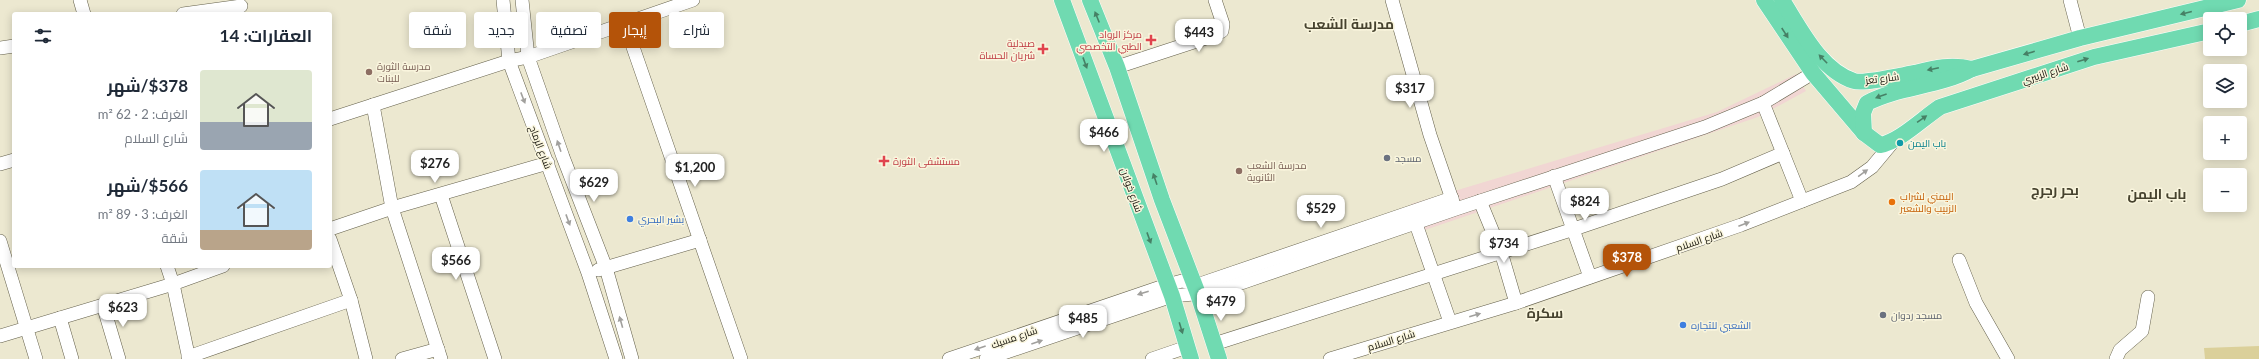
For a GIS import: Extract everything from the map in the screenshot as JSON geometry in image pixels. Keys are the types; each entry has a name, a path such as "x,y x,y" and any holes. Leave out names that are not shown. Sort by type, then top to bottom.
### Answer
{"main road":[{"name":"شارع خولان","path":"1062,0 1169,291 1189,353"},
{"path":"1090,0 1117,67 1162,200 1196,289 1216,352"},
{"path":"1764,0 1813,73 1864,133 1880,145 1892,143"},
{"name":"شارع تعز","path":"1782,0 1821,57 1835,70 1855,81 1896,77 1944,66 1957,65 1972,68"},
{"path":"1864,133 1863,113 1867,102 1881,96 1956,77 1972,68 2080,38 2238,0"},
{"path":"2247,23 2259,20"},
{"name":"شارع الزبيري","path":"1892,143 1920,120 1940,107 2094,57 2203,32"},
{"path":"1139,210 1162,200"}],"street":[{"path":"80,0 83,12"},
{"name":"شارع الرماح","path":"504,0 509,62 548,163 588,274 616,359"},
{"name":"شارع الرماح","path":"522,0 528,57 563,157 606,268 632,359"},
{"path":"659,12 693,0"},
{"path":"1117,67 1215,35 1222,31 1223,24 1216,0"},
{"path":"1392,0 1430,135 1454,203"},
{"path":"2070,0 2080,38"},
{"path":"200,12 241,7"},
{"path":"332,117 528,57 609,29"},
{"path":"0,48 12,46"},
{"path":"633,48 741,359"},
{"path":"1454,203 1416,224 1215,292 1196,289 1200,284 1454,203 1480,201 1705,127 1764,103 1813,73"},
{"path":"1764,103 1802,201"},
{"path":"373,105 392,208 439,354 402,359"},
{"name":"شارع السلام","path":"1330,359 1516,303 1742,225 1851,182 1872,167 1892,143"},
{"path":"1216,352 1434,272 1574,229 1722,179 1783,153"},
{"path":"0,164 12,161"},
{"path":"332,228 392,208 548,163"},
{"path":"1554,176 1590,277"},
{"path":"441,195 495,359"},
{"path":"1480,201 1501,252 1516,303"},
{"path":"1416,224 1434,272 1450,322"},
{"path":"588,274 700,240"},
{"path":"332,245 351,300 366,359"},
{"path":"4,247 25,329 36,359"},
{"path":"1959,260 1976,303 2008,359"},
{"path":"168,268 173,284 189,358 351,300"},
{"path":"0,336 173,284 217,268"},
{"name":"شارع مسيك","path":"949,359 1169,291 1196,289"},
{"name":"شارع مسيك","path":"987,359 1169,291"},
{"path":"2116,359 2120,350 2142,331 2148,297"},
{"path":"103,305 119,359"},
{"path":"60,318 72,359"},
{"path":"1152,359 1189,353"}],"shaded area":[{"path":"1796,74 1806,91 1758,117 1419,232 1411,204 1717,112"},
{"path":"2259,346 2259,359 2205,359 2204,348"}],"place":[{"name":"مركز الرواد الطبي التخصصي","path":"1151,40"},
{"name":"صيدلية شريان الحساة","path":"1043,49"},
{"name":"مدرسة الثورة للبنات","path":"369,72"},
{"name":"باب اليمن","path":"1900,143"},
{"name":"مسجد","path":"1387,158"},
{"name":"مستشفى الثورة","path":"884,161"},
{"name":"مدرسة الشعب الثانوية","path":"1239,171"},
{"name":"اليمني لشراب الزبيب والشعير","path":"1892,202"},
{"name":"بشير البحري","path":"630,219"},
{"name":"مسجد ردوان","path":"1883,315"},
{"name":"الشعبي للتجاره","path":"1683,325"}],"district":[{"name":"مدرسة الشعب","path":"1349,23"},
{"name":"بحر رجرج","path":"2055,189"},
{"name":"باب اليمن","path":"2157,193"},
{"name":"سكرة","path":"1545,312"}]}
